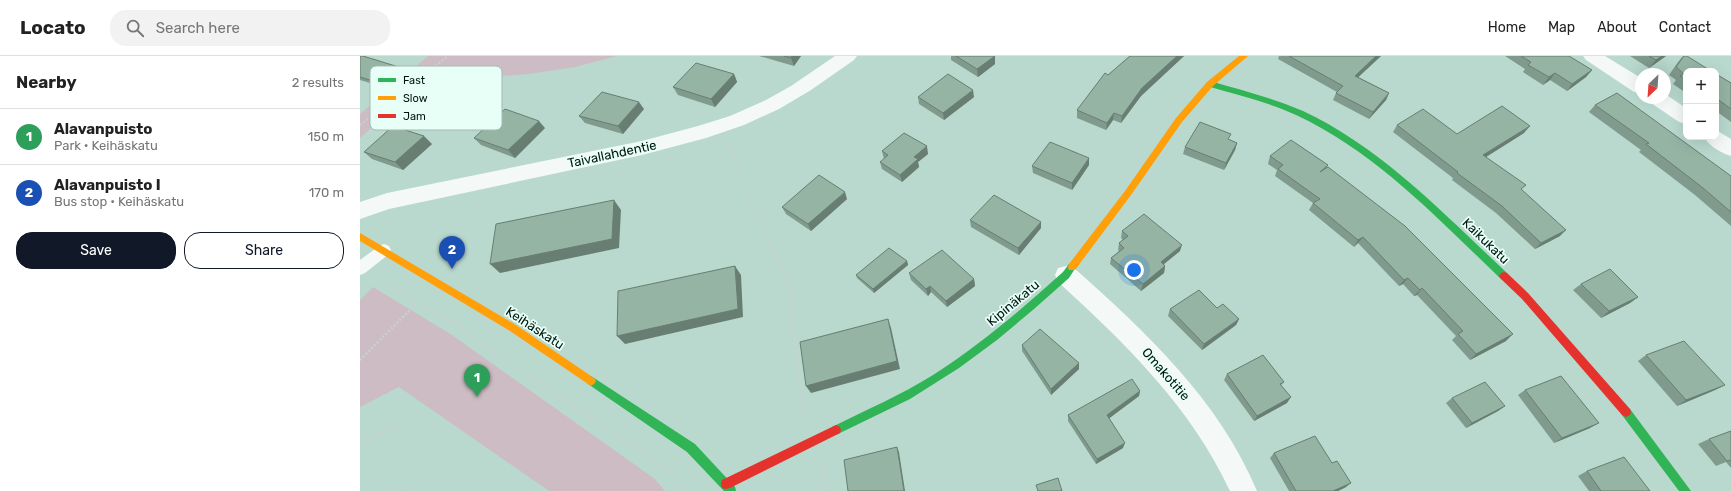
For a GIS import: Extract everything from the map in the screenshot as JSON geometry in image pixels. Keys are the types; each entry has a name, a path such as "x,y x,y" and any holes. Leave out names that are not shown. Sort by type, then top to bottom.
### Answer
{"street":[{"name":"Taivallahdentie","path":"360,211 388,200 682,139 720,126 789,95 848,56"},
{"name":"Kipinäkatu","path":"729,488 916,390 961,361 1002,331 1066,275 1128,193 1179,120 1210,84 1244,56"},
{"path":"1592,56 1635,83"},
{"name":"Kaikukatu","path":"1210,84 1263,99 1310,118 1366,153 1418,195 1525,296 1630,416 1686,491"},
{"path":"1667,104 1683,115"},
{"path":"1718,140 1731,149"},
{"name":"Keihäskatu","path":"360,237 513,328 691,448 729,488"},
{"name":"Omakotitie","path":"1066,275 1120,323 1174,381 1216,438 1244,491"}],"lane":[{"path":"360,268 384,250"}],"path":[{"path":"435,66 448,56"},
{"path":"360,125 370,117"},
{"path":"720,126 788,283 805,424"},
{"path":"360,268 452,323 667,470 686,491"},
{"path":"360,360 418,302"},
{"path":"360,444 409,420"},
{"path":"823,467 826,491"},
{"path":"398,491 402,486"}],"shaded area":[{"path":"428,56 617,56 575,67 529,74 502,76 502,66 416,66"},
{"path":"370,105 370,129 360,138 360,114"},
{"path":"373,287 452,335 655,479 665,491 549,491 399,387 360,407 360,300"}],"building":[{"path":"360,56 396,66 370,66 370,80 360,77"},
{"path":"956,56 995,56 977,69"},
{"path":"1130,56 1177,56 1142,88 1122,116 1114,113 1107,123 1077,110 1105,73 1108,75"},
{"path":"1289,56 1376,56 1355,76 1389,93 1373,112 1336,93 1343,86"},
{"path":"1521,56 1569,56 1592,70 1572,84 1555,73 1549,77 1528,65 1531,62"},
{"path":"1649,56 1662,56 1656,60"},
{"path":"1684,56 1687,56 1706,68 1683,68 1683,73 1676,67"},
{"path":"696,63 734,74 711,99 673,87"},
{"path":"948,74 973,90 943,113 918,97"},
{"path":"1719,76 1731,83 1731,109 1719,100"},
{"path":"602,92 639,102 618,126 579,116"},
{"path":"1617,93 1731,176 1731,212 1703,188 1646,144 1649,143 1595,105"},
{"path":"1502,106 1530,126 1483,155 1526,185 1521,189 1566,230 1541,243 1502,206 1457,173 1458,172 1397,125 1423,109 1457,134"},
{"path":"505,109 539,121 508,150 474,138 483,130 502,130 502,112"},
{"path":"1200,122 1231,134 1228,139 1237,143 1226,163 1185,147"},
{"path":"389,130 405,130 424,136 395,162 364,152"},
{"path":"904,133 927,146 914,157 918,159 900,175 880,162 888,155 882,151"},
{"path":"1291,140 1328,165 1320,172 1328,167 1405,226 1513,334 1476,354 1458,334 1463,331 1422,288 1420,290 1408,278 1404,280 1363,237 1358,240 1313,203 1320,199 1278,169 1283,165 1270,156"},
{"path":"1050,142 1089,158 1072,183 1032,166"},
{"path":"819,175 845,192 808,224 782,207"},
{"path":"994,195 1041,222 1018,248 970,220"},
{"path":"614,200 612,239 490,264 496,224"},
{"path":"1144,214 1182,245 1161,262 1165,266 1143,284 1111,258 1124,248 1119,243 1128,236 1122,231"},
{"path":"889,248 907,261 873,289 856,275"},
{"path":"942,250 974,279 946,301 930,286 926,289 909,273"},
{"path":"735,266 738,309 617,336 618,291"},
{"path":"1610,269 1638,297 1609,311 1581,284"},
{"path":"1199,290 1217,308 1223,304 1239,319 1204,344 1170,309"},
{"path":"888,319 897,361 806,386 800,342"},
{"path":"1040,329 1079,363 1051,389 1022,345"},
{"path":"1684,341 1725,385 1686,400 1646,355"},
{"path":"1263,355 1284,382 1280,384 1291,397 1257,416 1227,374"},
{"path":"1561,376 1599,423 1562,438 1525,390"},
{"path":"1132,379 1140,391 1107,415 1125,443 1097,459 1068,415"},
{"path":"1485,382 1505,406 1472,423 1452,398"},
{"path":"1731,431 1731,460 1727,461 1709,439"},
{"path":"1315,436 1332,463 1337,461 1351,483 1333,491 1296,491 1274,453"},
{"path":"897,447 904,491 848,491 844,460"},
{"path":"1624,457 1650,491 1601,491 1587,471"},
{"path":"1058,478 1062,491 1038,491 1036,485"}],"traffic: fast":[{"path":"1210,84 1286,107 1337,133 1364,151 1413,190 1504,276"},
{"path":"836,430 886,406 956,365 1012,322 1066,275 1072,267"},
{"path":"591,381 691,448 731,491"},
{"path":"1626,412 1686,491"}],"traffic: slow":[{"path":"1072,267 1128,193 1179,120 1210,84 1244,56"},
{"path":"360,237 513,328 591,381"}],"traffic: jam":[{"path":"1504,276 1525,296 1626,412"},
{"path":"726,484 836,430"}],"place":[{"name":"Alavanpuisto I","path":"452,269"},
{"name":"Alavanpuisto","path":"477,397"}]}
